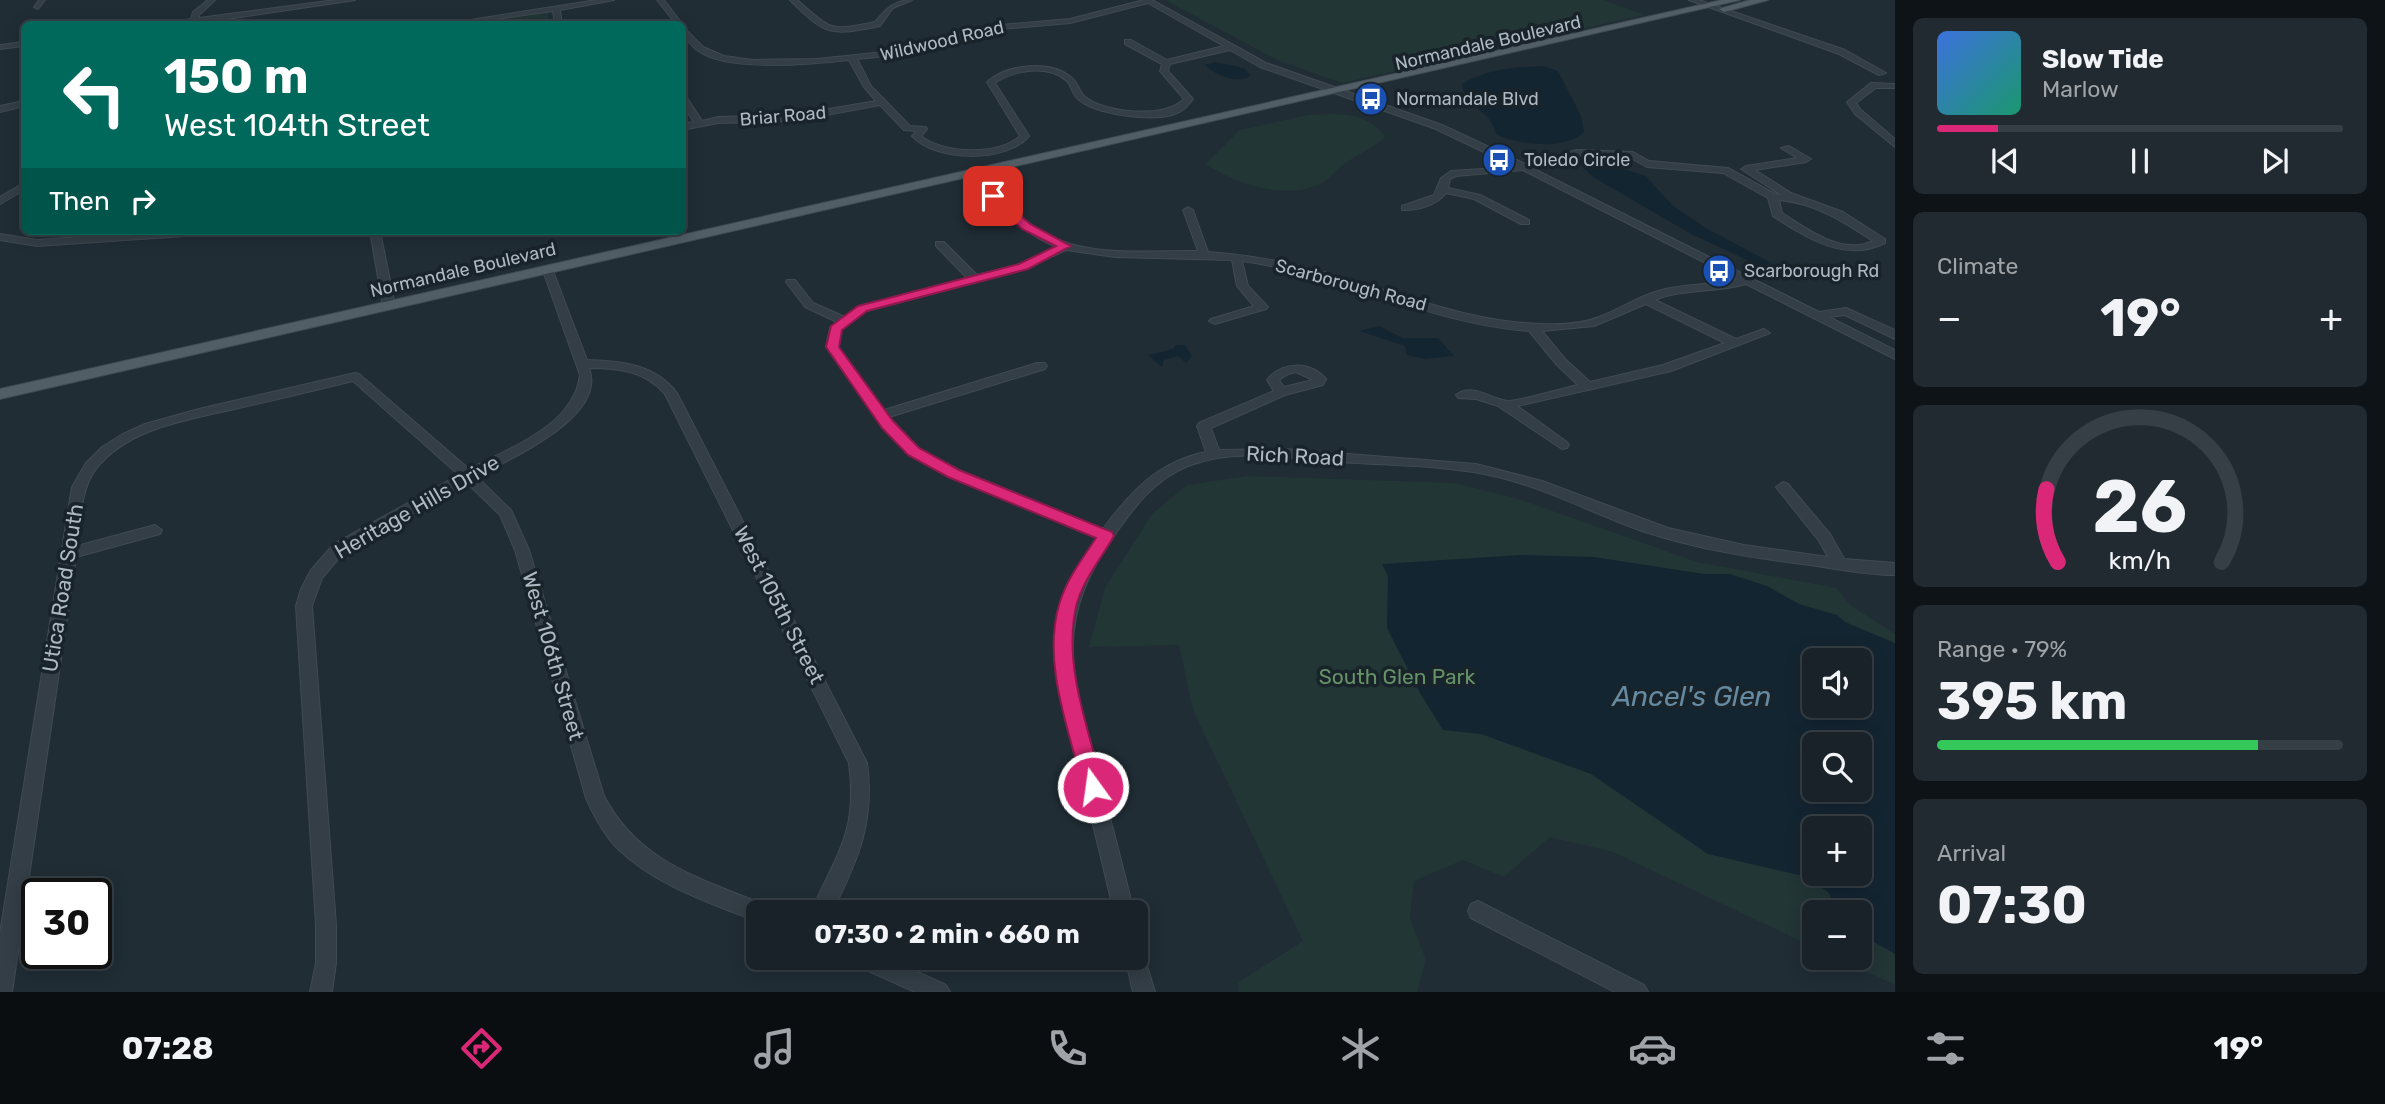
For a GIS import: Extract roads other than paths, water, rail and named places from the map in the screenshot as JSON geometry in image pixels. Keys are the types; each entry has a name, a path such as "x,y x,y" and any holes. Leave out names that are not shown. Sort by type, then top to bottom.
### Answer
{"main road":[{"path":"1709,5 1727,0"},
{"name":"Normandale Boulevard","path":"0,394 971,176 1335,89 1735,0"},
{"name":"Normandale Boulevard","path":"1180,128 1241,118 1348,94 1709,5 1763,0"}],"street":[{"path":"194,21 196,14 212,0"},
{"path":"201,21 352,0"},
{"path":"469,21 611,0"},
{"path":"660,0 677,21"},
{"path":"793,0 826,29 837,31 877,24 891,7 909,0"},
{"path":"1692,0 1842,52 1882,73"},
{"path":"1148,1 1263,65 1456,134 1895,355"},
{"name":"Wildwood Road","path":"686,34 696,51 745,61 817,61 905,52 989,28 1077,20 1148,1"},
{"path":"556,8 558,21"},
{"path":"256,13 256,21"},
{"path":"1128,42 1166,63 1231,47"},
{"path":"0,47 21,44"},
{"path":"852,58 862,79 907,128 923,129 916,136 927,147 943,152 1018,144 1025,136 991,82 998,77 1038,68 1066,76 1080,97 1112,112 1150,114 1183,107 1189,99 1164,71 1166,63"},
{"path":"1890,85 1874,85 1851,102 1895,144"},
{"name":"Briar Road","path":"686,126 794,118 883,102"},
{"path":"686,103 699,123"},
{"path":"0,109 21,105"},
{"path":"1878,129 1895,132"},
{"path":"1406,208 1438,198 1444,190 1446,178 1454,173 1500,172 1577,153 1633,155 1647,164 1725,170 1806,159 1786,148"},
{"path":"1746,169 1788,195 1839,214 1881,241 1856,248 1819,240 1777,214 1773,197"},
{"path":"1725,170 1773,197 1788,198 1788,195"},
{"name":"Scarborough Road","path":"971,176 1026,226 1065,246 1119,255 1204,254 1237,257 1330,276 1475,319 1532,327 1562,328 1602,320 1645,299 1668,292 1722,288 1746,280"},
{"path":"0,201 21,188"},
{"path":"1444,190 1477,197 1525,222"},
{"path":"1188,210 1204,254"},
{"path":"0,237 37,243 134,235"},
{"path":"376,235 389,306"},
{"path":"940,244 974,279"},
{"path":"1065,246 1041,260 863,309 844,320 832,338 832,347 899,439 932,463 1106,536"},
{"path":"1215,321 1262,307 1245,294 1239,282 1237,257"},
{"name":"Heritage Hills Drive","path":"321,992 326,963 326,926 304,606 306,591 324,562 339,548 554,428 569,415 586,388 583,364 548,271"},
{"path":"791,282 809,305 844,320"},
{"path":"1645,299 1735,343"},
{"path":"1816,316 1846,311 1871,312"},
{"path":"1846,311 1895,335"},
{"path":"1532,327 1560,362 1587,386"},
{"path":"1506,405 1667,368 1764,333"},
{"name":"West 105th Street","path":"583,364 626,366 641,370 655,376 671,393 849,742 863,788 862,814 856,841 827,900"},
{"path":"881,415 1041,366"},
{"name":"West 106th Street","path":"355,377 492,497 515,530 604,820 636,857 746,907"},
{"name":"Utica Road South","path":"1,992 68,554 83,475 110,449 139,432 171,421 355,377"},
{"path":"1214,456 1204,426 1281,392"},
{"path":"1462,394 1476,393 1506,405 1562,445"},
{"name":"Rich Road","path":"1121,900 1063,658 1068,606 1088,560 1148,483 1184,462 1214,456 1255,453 1441,464 1492,471 1667,533 1839,564 1895,569"},
{"path":"1783,487 1825,538 1839,564"},
{"path":"68,554 155,530"},
{"path":"1478,911 1637,992"},
{"path":"889,970 939,992"},
{"path":"1138,970 1144,992"}],"water":[{"path":"1215,62 1244,68 1251,76 1227,78 1205,65"},
{"path":"1543,66 1558,71 1581,116 1584,132 1576,138 1566,142 1541,144 1505,138 1496,134 1489,119 1465,100 1462,84 1481,75 1521,67"},
{"path":"1598,161 1646,176 1672,205 1709,230 1770,262 1766,266 1756,264 1691,234 1593,177 1580,164"},
{"path":"1380,326 1402,338 1438,338 1454,356 1425,359 1407,355 1405,346 1359,331"},
{"path":"1176,345 1185,345 1192,356 1186,363 1178,356 1164,360 1162,367 1148,355 1173,349"},
{"name":"Ancel's Glen","path":"1520,555 1594,557 1704,574 1730,574 1767,586 1799,604 1837,615 1845,622 1895,643 1895,954 1872,941 1872,900 1832,900 1829,893 1819,886 1872,886 1872,816 1802,816 1802,876 1708,854 1591,774 1481,734 1443,730 1420,693 1387,628 1388,576 1382,564"}],"place":[{"name":"Normandale Blvd","path":"1371,99"},
{"name":"Toledo Circle","path":"1499,160"},
{"name":"Scarborough Rd","path":"1719,271"}],"park label":[{"name":"South Glen Park","path":"1397,677"}]}
